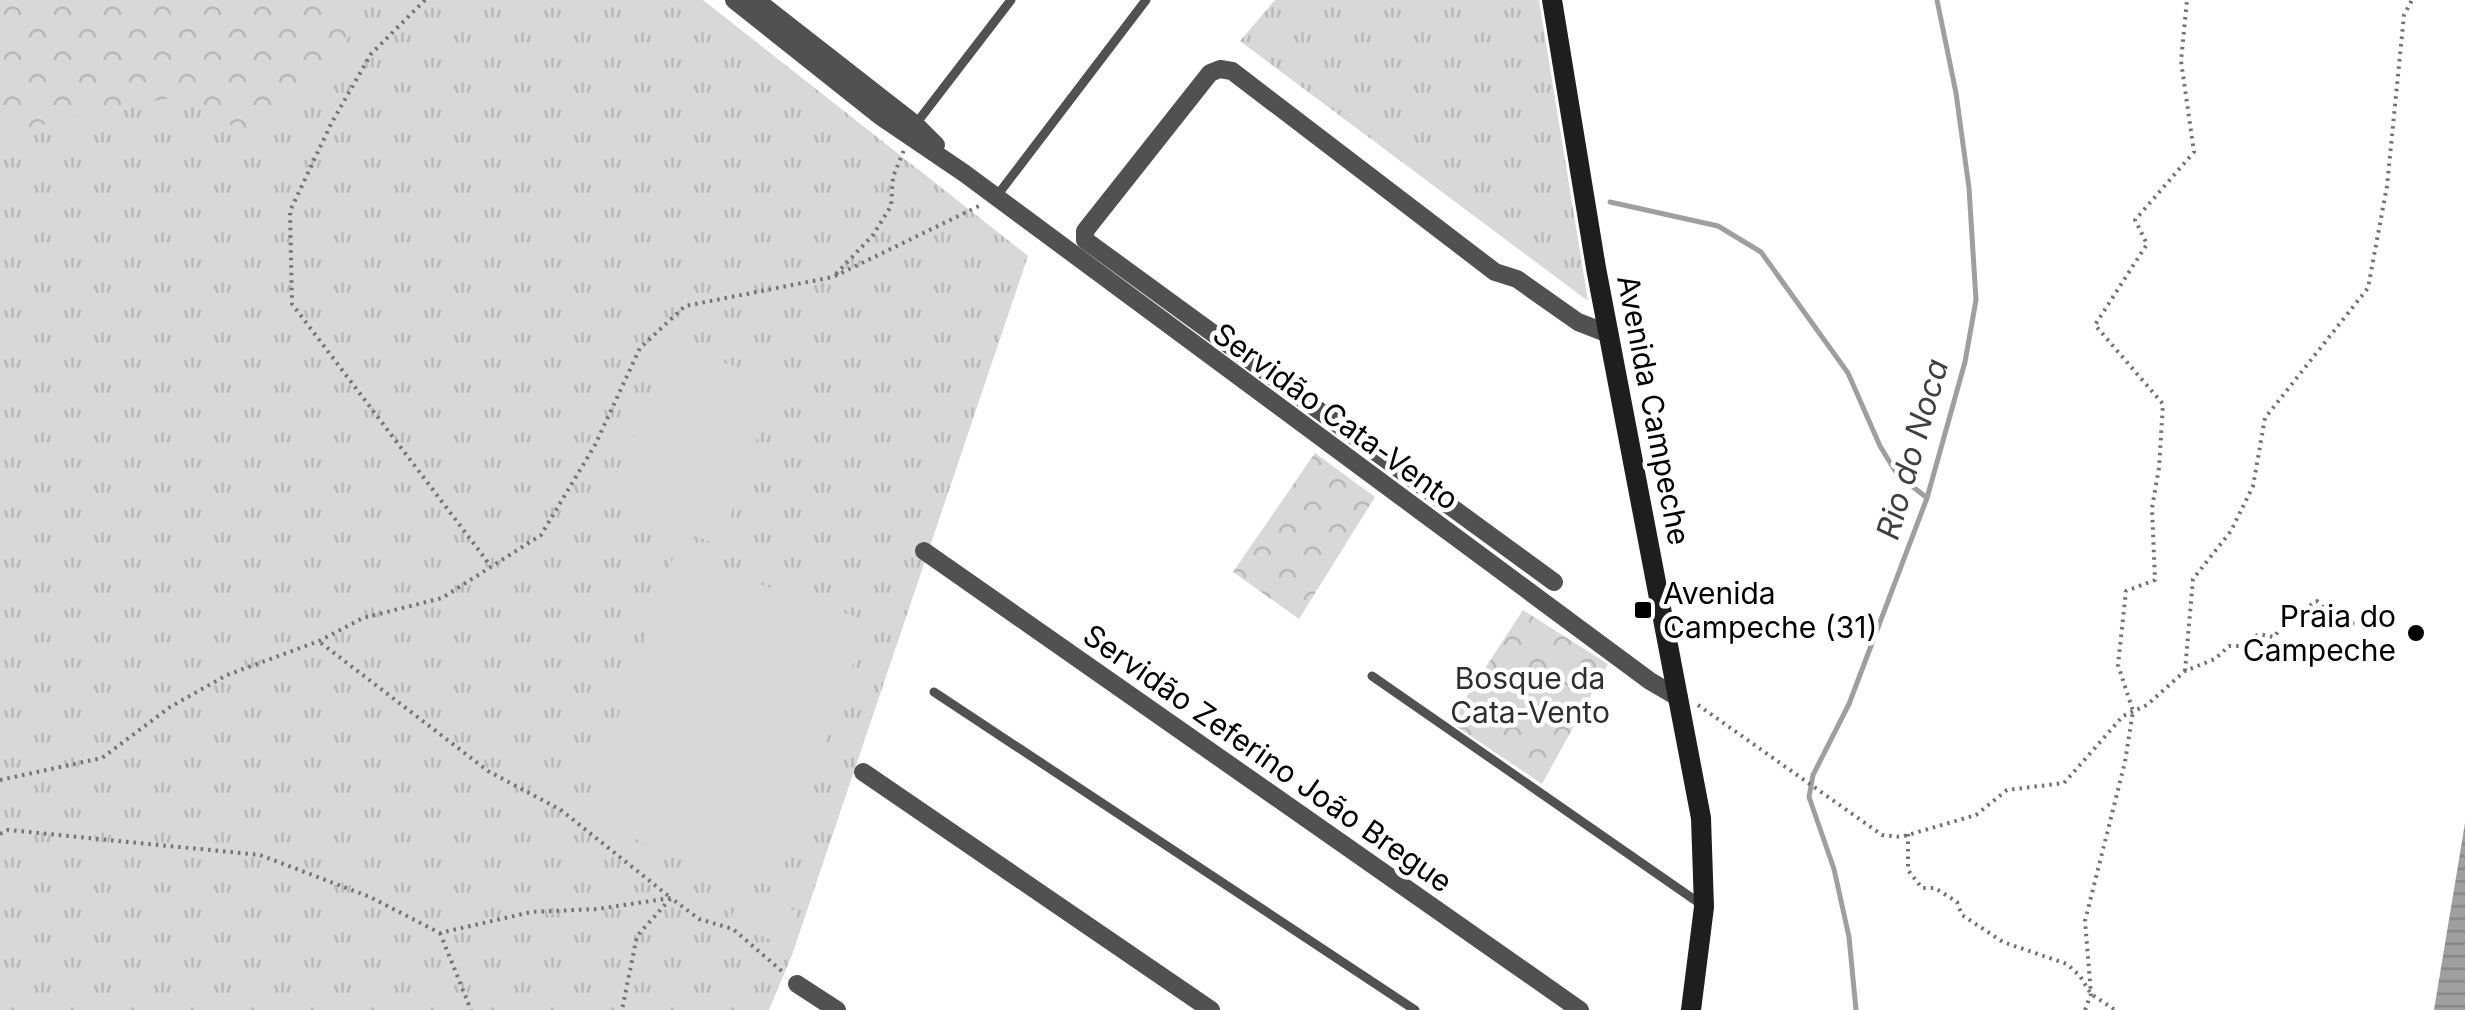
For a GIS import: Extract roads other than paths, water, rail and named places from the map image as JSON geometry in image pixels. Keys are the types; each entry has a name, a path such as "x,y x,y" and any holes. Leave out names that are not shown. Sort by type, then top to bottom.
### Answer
{"main road":[{"name":"Avenida Campeche","path":"1552,0 1609,334 1700,818 1704,907 1691,1010"}],"street":[{"name":"Servidão Cata-Vento","path":"748,2 964,173 1226,369 1650,681 1680,698"},
{"path":"1554,582 1086,240 1090,222 1210,73 1220,69 1232,71 1495,272 1517,278 1578,322 1609,334"},
{"path":"1226,369 1239,352"},
{"name":"Servidão Zeferino João Bregue","path":"924,552 1580,1010"},
{"path":"863,772 1211,1010"},
{"path":"797,984 837,1010"}],"lane":[{"path":"911,130 1011,0"},
{"path":"996,197 1146,0"},
{"path":"1372,676 1704,907"},
{"path":"934,692 1415,1010"}],"waterway":[{"name":"Rio do Noca","path":"1856,1010 1849,937 1834,869 1809,797 1813,775 1849,704 1927,498 1965,362 1976,300 1969,188 1956,93 1937,0"},
{"path":"1610,202 1718,226 1761,252 1848,373 1880,446 1897,474 1927,498"}],"place":[{"name":"Avenida Campeche (31)","path":"1643,610"},
{"name":"Praia do Campeche","path":"2416,633"}],"park label":[{"name":"Bosque da Cata-Vento","path":"1530,695"}]}
